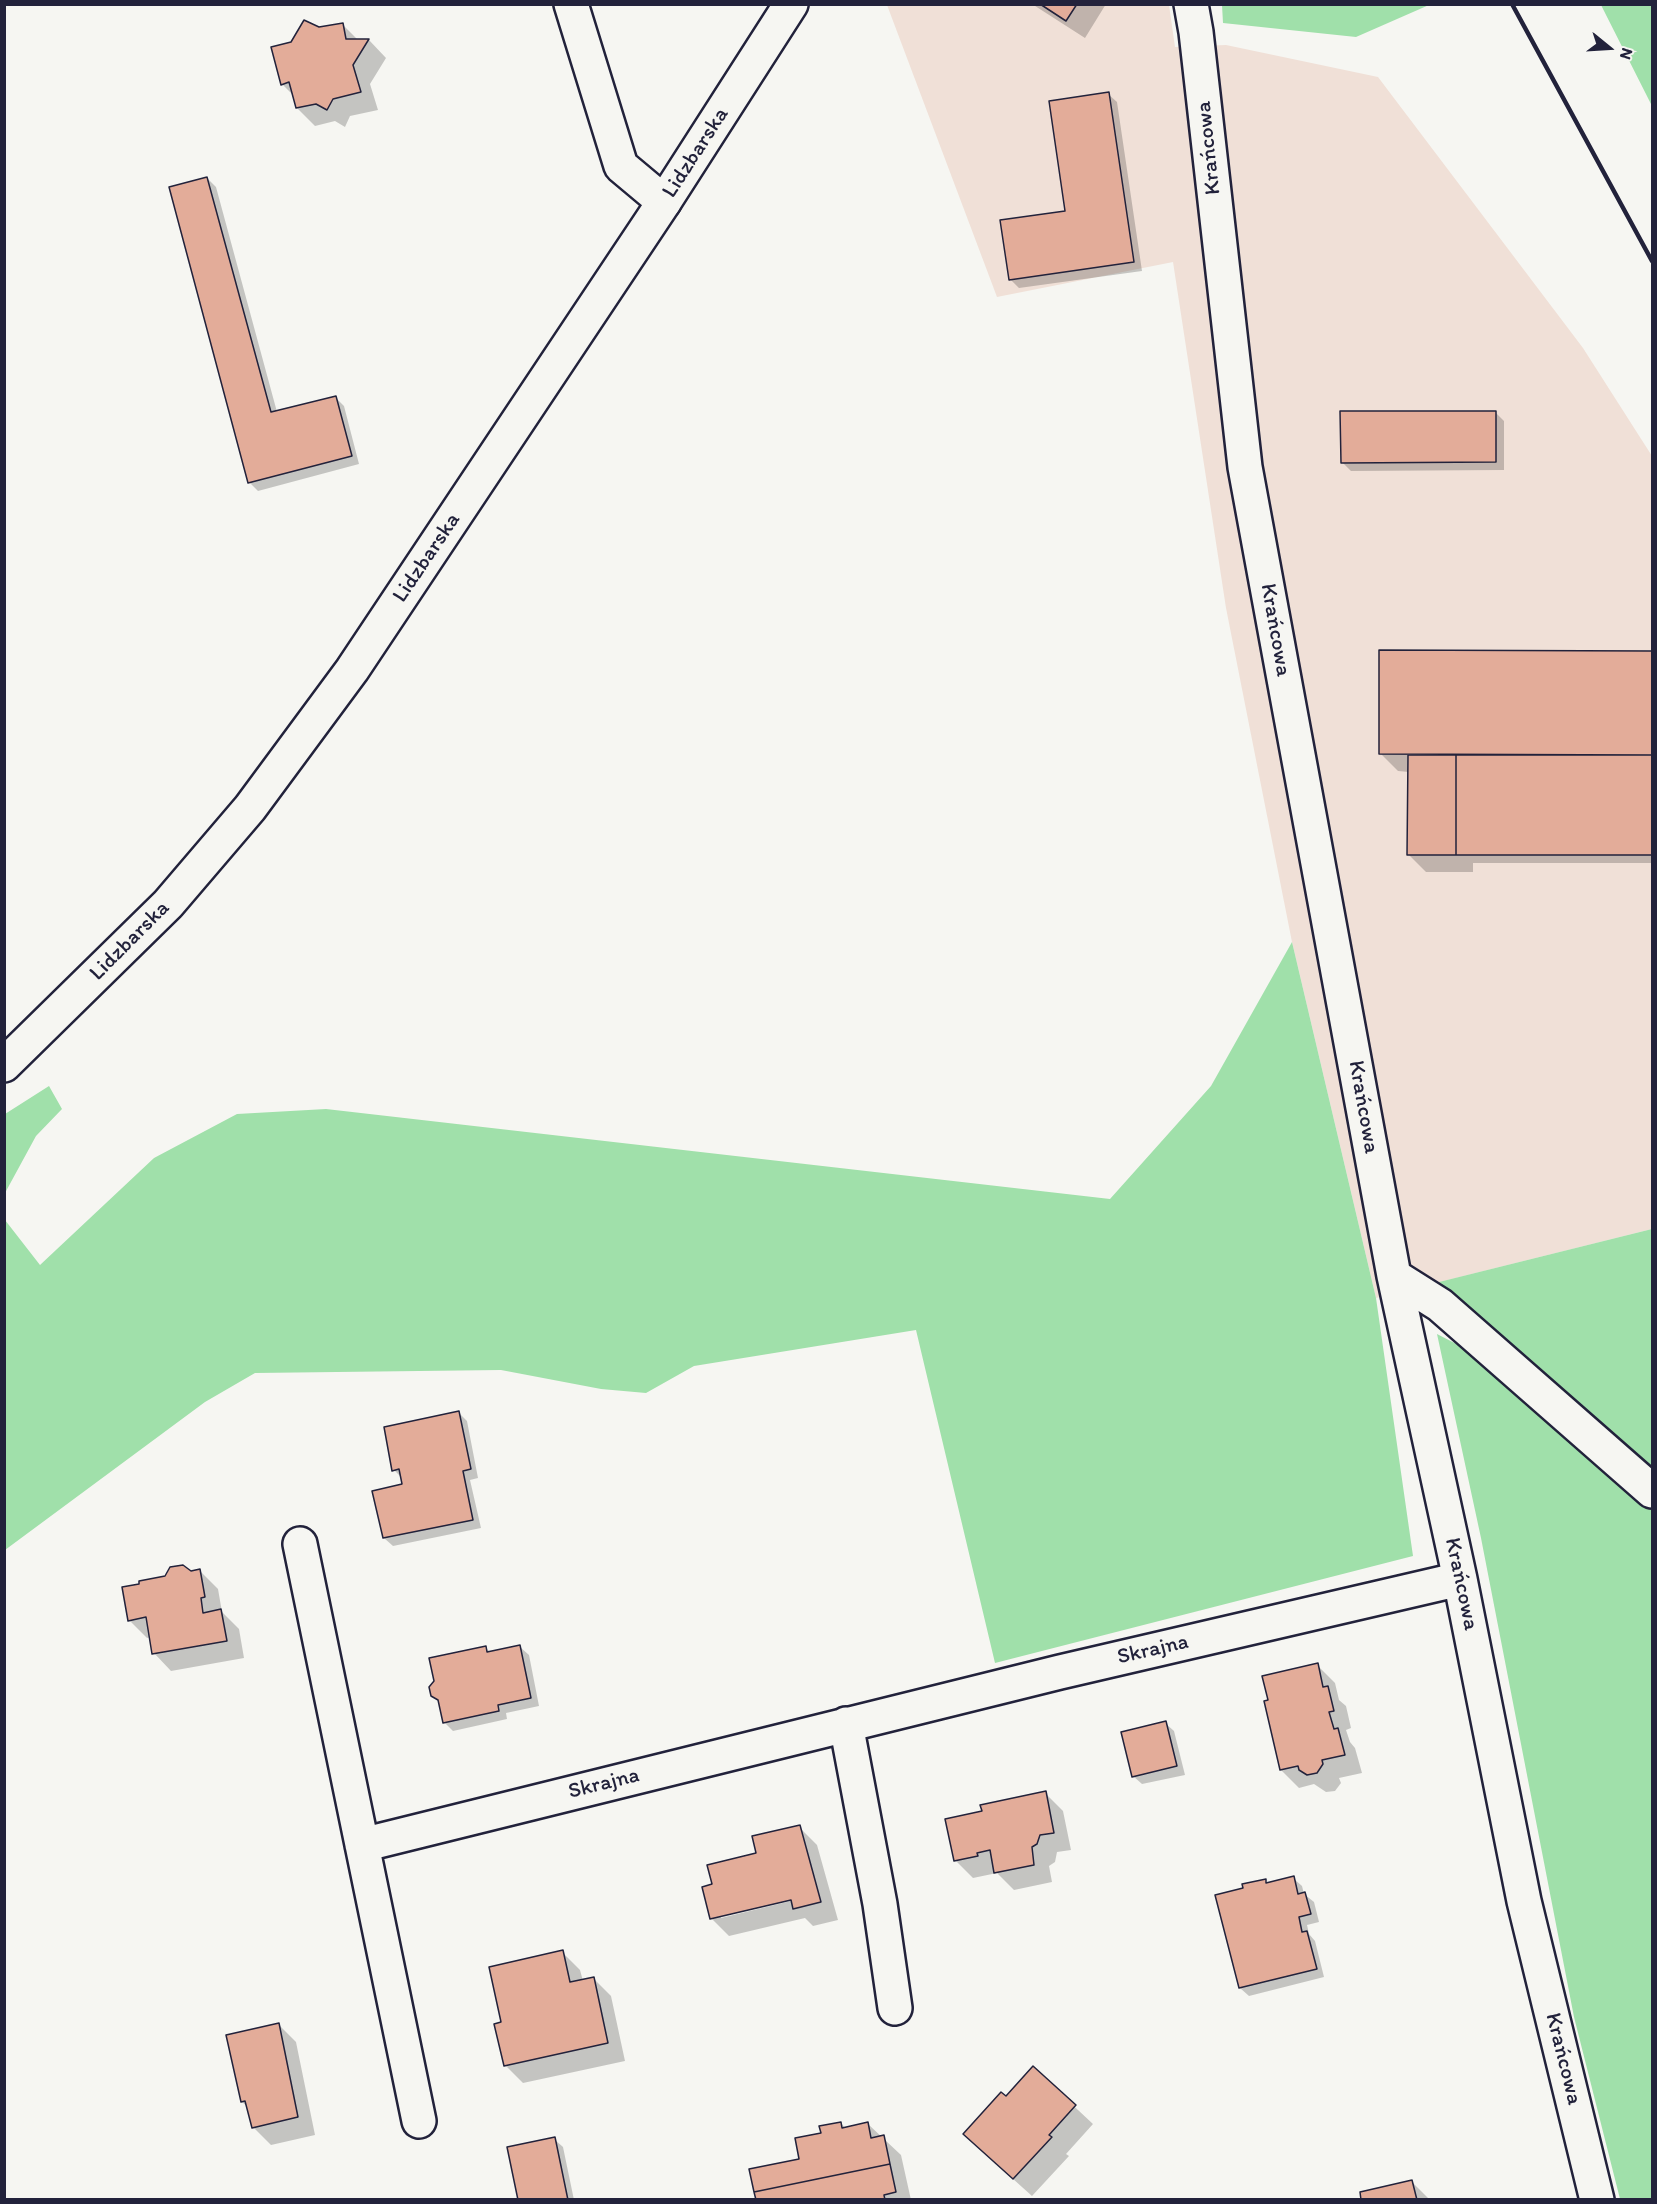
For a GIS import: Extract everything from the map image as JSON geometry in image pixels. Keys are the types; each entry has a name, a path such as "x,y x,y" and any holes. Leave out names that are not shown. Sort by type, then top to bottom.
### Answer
{"street":[{"path":"571,4 621,166 664,202"},
{"name":"Lidzbarska","path":"4,1065 168,904 250,808 352,670 664,202 791,4"},
{"name":"Krańcowa","path":"1191,4 1245,467 1394,1276 1460,1579 1524,1901 1598,2199"},
{"path":"1394,1276 1440,1305 1653,1491"},
{"path":"300,1544 419,2121"},
{"name":"Skrajna","path":"362,1845 846,1724 1460,1579"},
{"path":"846,1724 880,1904 895,2008"}],"shaded area":[{"path":"887,5 1169,5 1175,47 1226,45 1378,77 1583,348 1652,456 1652,1229 1376,1298 1292,942 1226,608 1173,262 997,297"}],"green space":[{"path":"1222,4 1429,5 1356,37 1223,23"},
{"path":"1601,5 1652,5 1652,106"},
{"path":"1292,942 1376,1298 1413,1556 995,1663 916,1330 694,1366 646,1393 601,1389 501,1370 255,1373 205,1402 5,1550 5,1220 40,1265 154,1158 237,1114 326,1109 1110,1199 1211,1086"},
{"path":"49,1086 62,1109 36,1136 5,1193 5,1114"},
{"path":"1652,1229 1652,1467 1435,1283"},
{"path":"1437,1334 1470,1351 1652,1510 1652,2199 1620,2199 1574,2017 1481,1538"}],"building":[{"path":"1040,4 1077,4 1066,21"},
{"path":"304,20 319,27 343,23 346,39 369,39 353,65 361,92 333,99 327,110 316,104 296,108 289,82 281,85 271,47 291,42"},
{"path":"1109,92 1134,262 1009,280 1000,220 1065,211 1049,101"},
{"path":"207,177 271,412 336,396 352,456 248,483 169,187"},
{"path":"1340,411 1496,411 1496,462 1341,463"},
{"path":"1379,650 1652,651 1652,755 1379,754"},
{"path":"1408,755 1456,755 1456,855 1407,855"},
{"path":"1456,755 1652,755 1652,855 1456,855"},
{"path":"459,1411 471,1469 463,1471 473,1520 383,1538 372,1491 402,1484 399,1469 392,1471 384,1427"},
{"path":"183,1565 191,1571 200,1569 205,1597 201,1598 203,1613 221,1609 227,1641 152,1654 146,1617 128,1621 122,1587 165,1576 170,1567"},
{"path":"520,1645 531,1698 498,1705 499,1711 443,1723 438,1700 431,1696 429,1687 434,1681 429,1658 486,1646 487,1652"},
{"path":"1318,1663 1323,1687 1328,1686 1334,1711 1329,1712 1334,1729 1338,1728 1345,1755 1322,1760 1323,1764 1317,1773 1307,1775 1299,1770 1298,1766 1280,1770 1264,1701 1268,1700 1262,1676"},
{"path":"1166,1721 1177,1766 1132,1777 1121,1732"},
{"path":"1046,1791 1054,1833 1040,1835 1037,1844 1032,1847 1034,1865 994,1873 990,1850 977,1853 978,1856 954,1861 945,1819 982,1811 980,1805"},
{"path":"800,1825 821,1902 793,1909 791,1900 710,1919 702,1887 712,1884 707,1865 756,1853 752,1836"},
{"path":"1294,1876 1298,1894 1305,1892 1311,1914 1299,1917 1302,1932 1307,1931 1317,1969 1239,1988 1215,1895 1243,1888 1242,1884 1266,1879 1266,1883"},
{"path":"563,1950 570,1982 594,1977 608,2043 504,2066 494,2024 501,2022 489,1967"},
{"path":"279,2023 298,2117 252,2128 245,2101 241,2102 226,2035"},
{"path":"1033,2066 1076,2105 1049,2135 1052,2137 1013,2179 963,2134 1001,2092 1006,2096"},
{"path":"841,2122 842,2128 868,2122 871,2138 884,2135 890,2164 754,2192 749,2169 799,2159 795,2138 821,2133 819,2126"},
{"path":"555,2137 568,2200 518,2200 507,2147"},
{"path":"890,2164 896,2192 884,2195 885,2200 756,2200 754,2192"},
{"path":"1412,2180 1417,2200 1361,2200 1360,2192"}],"railway":[{"path":"1512,4 1652,261"}]}
